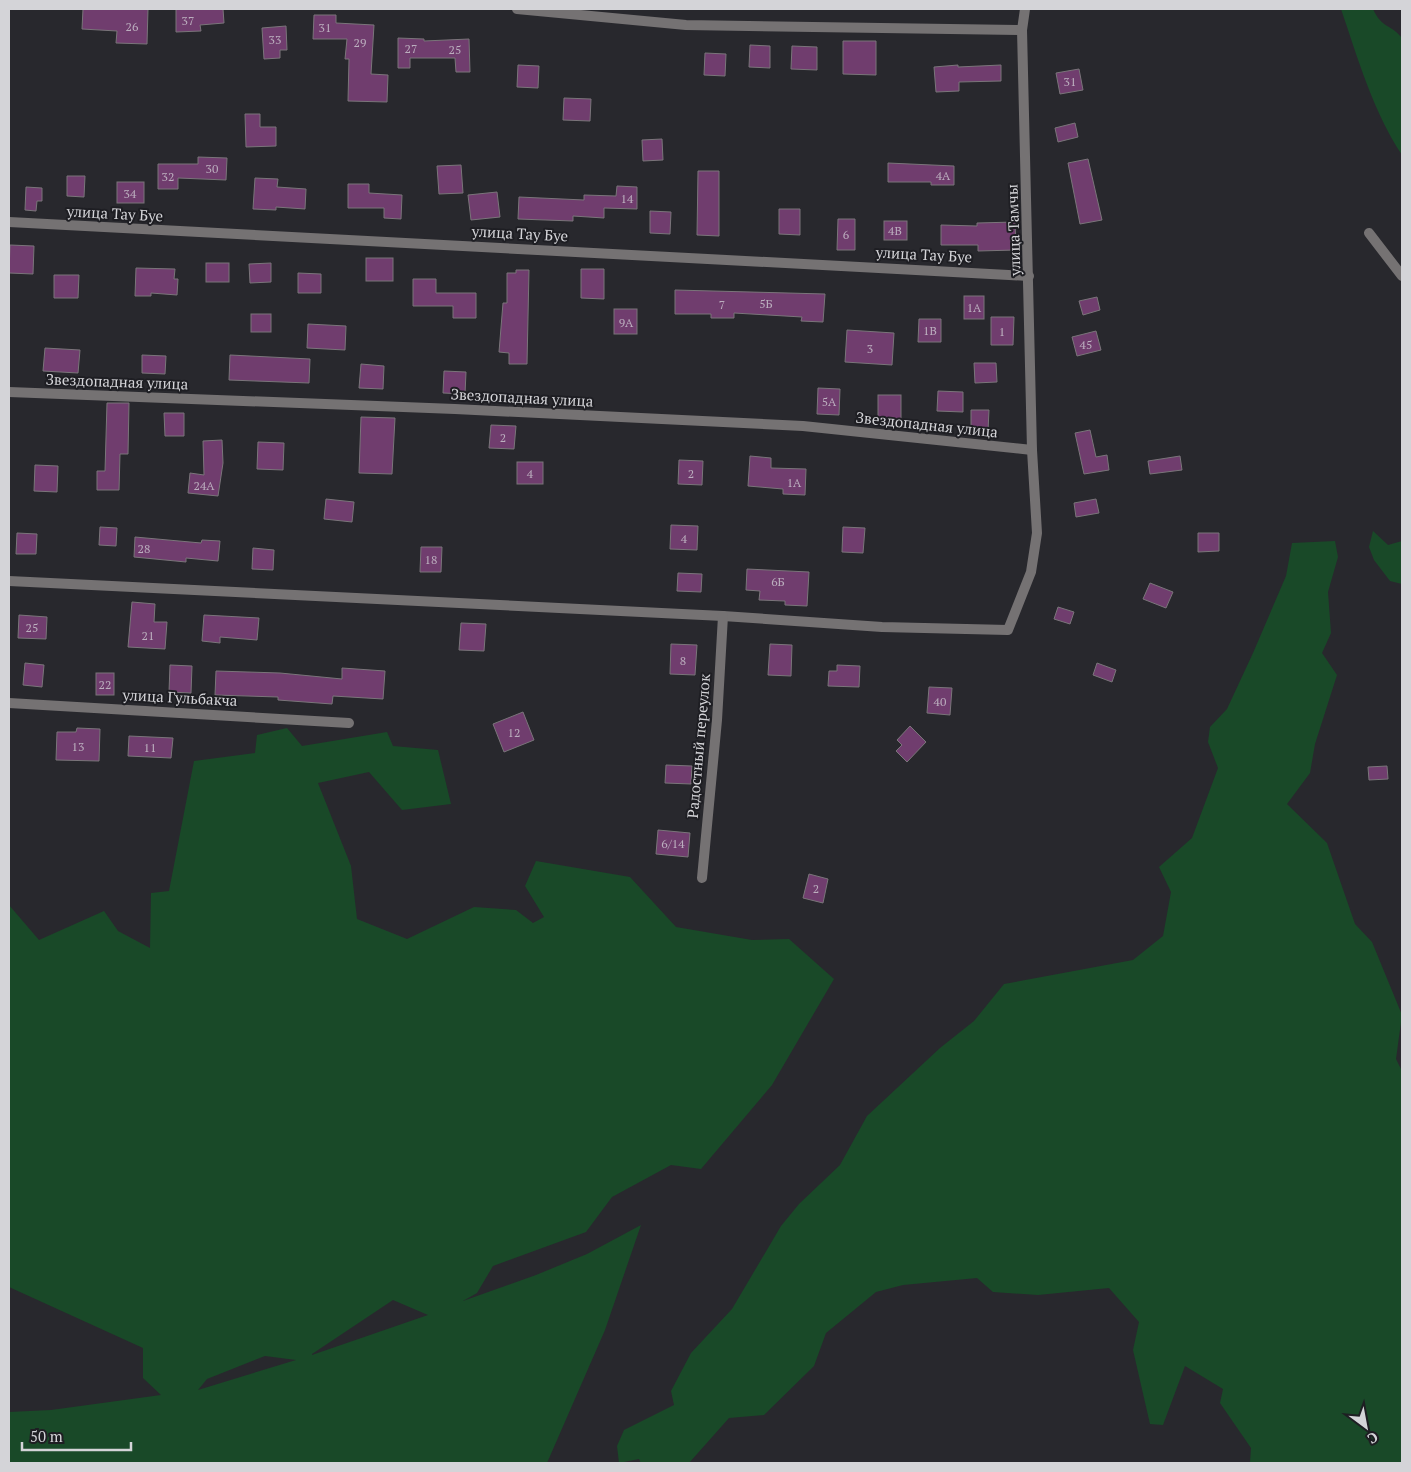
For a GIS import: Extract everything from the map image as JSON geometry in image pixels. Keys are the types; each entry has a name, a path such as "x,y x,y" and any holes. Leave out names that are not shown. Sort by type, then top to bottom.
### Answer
{"street":[{"path":"517,9 686,25 1022,30"},
{"name":"улица Тамчы","path":"723,616 882,627 1008,630 1031,572 1037,533 1032,450 1022,30 1026,9"},
{"name":"улица Тау Буе","path":"9,222 1029,276"},
{"path":"1369,232 1402,276"},
{"name":"Звездопадная улица","path":"9,392 436,408 803,426 1032,450"},
{"path":"9,581 723,616"},
{"name":"Радостный переулок","path":"702,878 717,720 723,616"},
{"name":"улица Гульбакча","path":"9,703 349,723"}],"green space":[{"path":"1341,9 1373,9 1383,23 1402,38 1402,155 1374,103"},
{"path":"1373,531 1388,545 1402,541 1402,584 1390,581 1374,560 1369,547"},
{"path":"1335,541 1338,557 1328,592 1331,633 1322,653 1337,675 1315,744 1310,773 1287,804 1327,843 1355,924 1372,942 1402,1015 1396,1059 1402,1071 1402,1463 1250,1463 1251,1448 1220,1403 1223,1389 1185,1366 1163,1425 1150,1424 1133,1350 1139,1322 1109,1288 1038,1295 993,1292 977,1278 903,1285 876,1292 826,1333 814,1366 764,1415 729,1418 689,1463 641,1463 639,1459 619,1463 617,1446 624,1430 674,1405 671,1391 691,1353 732,1309 781,1226 799,1204 840,1165 867,1116 940,1048 974,1021 1004,984 1133,960 1163,936 1171,892 1159,867 1192,838 1218,768 1208,742 1210,727 1227,709 1253,653 1286,576 1292,543"},
{"path":"287,728 302,746 387,732 393,746 438,750 451,804 402,810 369,772 318,783 351,866 357,919 407,939 474,907 516,910 533,923 544,917 525,886 536,861 630,877 676,927 752,940 789,939 834,979 772,1085 701,1169 671,1165 612,1197 586,1232 493,1266 477,1293 463,1301 536,1275 587,1254 641,1225 605,1330 547,1463 9,1463 9,1412 51,1410 161,1395 143,1378 143,1348 9,1287 9,905 39,940 104,911 118,931 150,948 151,893 169,891 194,761 255,753 257,735","holes":["393,1300 428,1315 312,1355 312,1354","265,1356 296,1360 198,1390 207,1379"]}],"building":[{"path":"83,9 148,9 147,44 116,43 117,31 82,29"},
{"path":"176,9 223,9 224,23 200,25 201,31 176,32"},
{"path":"314,15 336,15 336,23 374,25 371,74 388,75 387,102 348,101 349,59 345,59 347,39 313,39"},
{"path":"286,26 287,50 280,50 280,58 264,59 262,28"},
{"path":"398,38 424,39 424,41 469,39 470,72 456,72 455,58 410,58 410,68 398,68"},
{"path":"843,41 876,41 876,75 843,74"},
{"path":"750,45 770,46 770,68 749,67"},
{"path":"792,46 817,47 817,70 791,69"},
{"path":"705,53 726,54 725,76 704,75"},
{"path":"518,65 539,66 538,88 517,87"},
{"path":"958,65 958,67 1001,65 1001,81 959,82 959,91 936,92 934,67"},
{"path":"1079,69 1083,90 1060,94 1056,73"},
{"path":"564,98 591,99 590,121 563,120"},
{"path":"245,114 260,114 260,127 276,127 276,146 246,147"},
{"path":"1075,123 1078,137 1058,142 1055,128"},
{"path":"662,139 663,160 643,161 642,140"},
{"path":"198,157 227,158 226,180 178,178 178,189 158,189 158,164 198,164"},
{"path":"1088,159 1102,220 1080,224 1068,163"},
{"path":"888,163 954,166 954,185 931,185 931,182 888,182"},
{"path":"461,165 463,193 439,194 437,166"},
{"path":"698,171 719,171 719,236 697,235"},
{"path":"67,176 85,176 84,197 67,196"},
{"path":"255,178 278,179 277,187 306,189 305,209 276,207 276,210 253,209"},
{"path":"117,182 144,182 144,203 117,203"},
{"path":"348,184 369,184 369,193 402,195 401,219 384,218 384,208 348,208"},
{"path":"617,186 637,187 637,209 604,208 604,218 573,216 573,221 518,219 519,197 584,200 584,195 616,196"},
{"path":"26,187 42,188 42,201 37,201 36,211 25,210"},
{"path":"497,192 500,217 471,220 468,195"},
{"path":"779,209 800,209 800,235 779,234"},
{"path":"650,211 671,212 670,234 650,233"},
{"path":"838,219 855,219 855,250 837,250"},
{"path":"884,221 907,221 907,240 884,240"},
{"path":"1015,222 1016,250 978,251 978,245 941,245 941,225 977,226 977,223"},
{"path":"10,245 34,246 33,274 9,273"},
{"path":"366,258 393,258 393,281 366,281"},
{"path":"206,263 229,263 229,282 206,282"},
{"path":"271,263 271,282 250,283 249,264"},
{"path":"136,268 175,269 174,279 178,279 177,295 151,293 151,296 135,296"},
{"path":"581,269 604,269 604,299 581,298"},
{"path":"516,270 529,270 527,364 509,364 509,353 499,352 503,303 507,303 507,273 516,273"},
{"path":"298,273 321,274 321,293 298,293"},
{"path":"54,275 79,275 78,298 54,298"},
{"path":"413,279 436,279 436,293 476,293 476,318 453,318 453,306 413,306"},
{"path":"675,290 825,294 823,322 801,321 802,317 734,313 734,318 711,318 711,314 675,314"},
{"path":"964,296 984,296 984,319 964,319"},
{"path":"1097,297 1100,310 1083,315 1079,301"},
{"path":"614,309 637,309 637,334 614,334"},
{"path":"251,314 271,314 271,332 251,332"},
{"path":"991,317 1014,317 1013,345 991,345"},
{"path":"919,319 941,319 941,342 918,342"},
{"path":"308,324 346,326 345,350 307,348"},
{"path":"847,330 894,333 892,365 845,362"},
{"path":"1096,331 1101,350 1077,356 1072,337"},
{"path":"45,348 80,350 78,373 43,371"},
{"path":"142,355 166,356 165,374 142,373"},
{"path":"230,355 310,359 309,383 229,380"},
{"path":"974,363 996,363 997,382 975,383"},
{"path":"361,364 384,366 383,389 359,388"},
{"path":"444,371 466,372 465,394 443,393"},
{"path":"818,388 840,389 839,415 817,414"},
{"path":"938,391 963,392 963,412 937,411"},
{"path":"878,395 901,395 901,421 878,421"},
{"path":"107,403 129,403 128,454 120,454 119,490 97,490 97,471 105,471"},
{"path":"971,410 989,410 988,431 971,430"},
{"path":"164,413 184,413 184,436 165,436"},
{"path":"361,417 395,418 392,474 359,473"},
{"path":"491,425 516,426 514,449 489,448"},
{"path":"1090,430 1096,457 1107,455 1109,470 1084,474 1075,433"},
{"path":"222,440 223,463 218,496 188,493 190,473 204,475 203,441"},
{"path":"258,442 284,443 283,470 257,469"},
{"path":"750,456 771,458 771,468 806,469 805,495 783,494 783,489 748,486"},
{"path":"1180,456 1182,470 1150,474 1148,461"},
{"path":"679,460 703,461 702,485 678,484"},
{"path":"517,462 543,462 543,484 517,484"},
{"path":"35,465 58,466 57,492 34,491"},
{"path":"326,499 354,502 352,522 324,519"},
{"path":"1096,499 1099,513 1076,517 1074,503"},
{"path":"671,525 698,526 697,550 670,549"},
{"path":"100,527 117,528 116,546 99,545"},
{"path":"843,527 865,528 863,553 842,552"},
{"path":"17,533 37,534 36,554 16,554"},
{"path":"1198,533 1219,533 1219,551 1198,552"},
{"path":"135,537 201,543 202,540 220,541 218,561 186,558 186,562 134,557"},
{"path":"421,547 442,547 441,572 420,572"},
{"path":"253,548 274,550 273,570 252,569"},
{"path":"747,569 809,572 807,606 785,605 785,601 759,600 760,591 746,590"},
{"path":"678,573 702,574 701,592 677,591"},
{"path":"1150,583 1173,592 1166,608 1143,599"},
{"path":"132,602 155,604 154,622 167,622 165,649 128,647"},
{"path":"1058,607 1074,612 1070,624 1054,619"},
{"path":"19,615 47,617 46,639 18,638"},
{"path":"204,615 259,618 257,640 220,637 220,643 202,641"},
{"path":"461,623 486,624 484,651 459,650"},
{"path":"671,644 697,645 695,675 670,674"},
{"path":"770,644 792,645 791,676 768,675"},
{"path":"25,663 44,665 42,687 23,685"},
{"path":"1097,663 1116,670 1112,682 1093,675"},
{"path":"170,665 192,666 191,693 169,692"},
{"path":"837,665 860,666 859,687 828,686 829,671 837,671"},
{"path":"342,668 385,671 383,699 333,696 332,704 278,700 278,697 215,695 216,671 280,673 342,679"},
{"path":"96,673 114,673 114,695 96,695"},
{"path":"929,687 952,688 950,715 927,713"},
{"path":"523,712 534,740 504,752 493,724"},
{"path":"910,726 926,742 907,762 896,751 902,745 897,740"},
{"path":"77,728 100,729 99,761 56,760 57,732 76,732"},
{"path":"129,736 173,738 171,758 128,756"},
{"path":"666,765 692,766 691,784 665,783"},
{"path":"1387,766 1388,779 1369,780 1368,767"},
{"path":"658,830 690,833 688,857 656,854"},
{"path":"809,874 828,879 823,903 803,898"}]}
